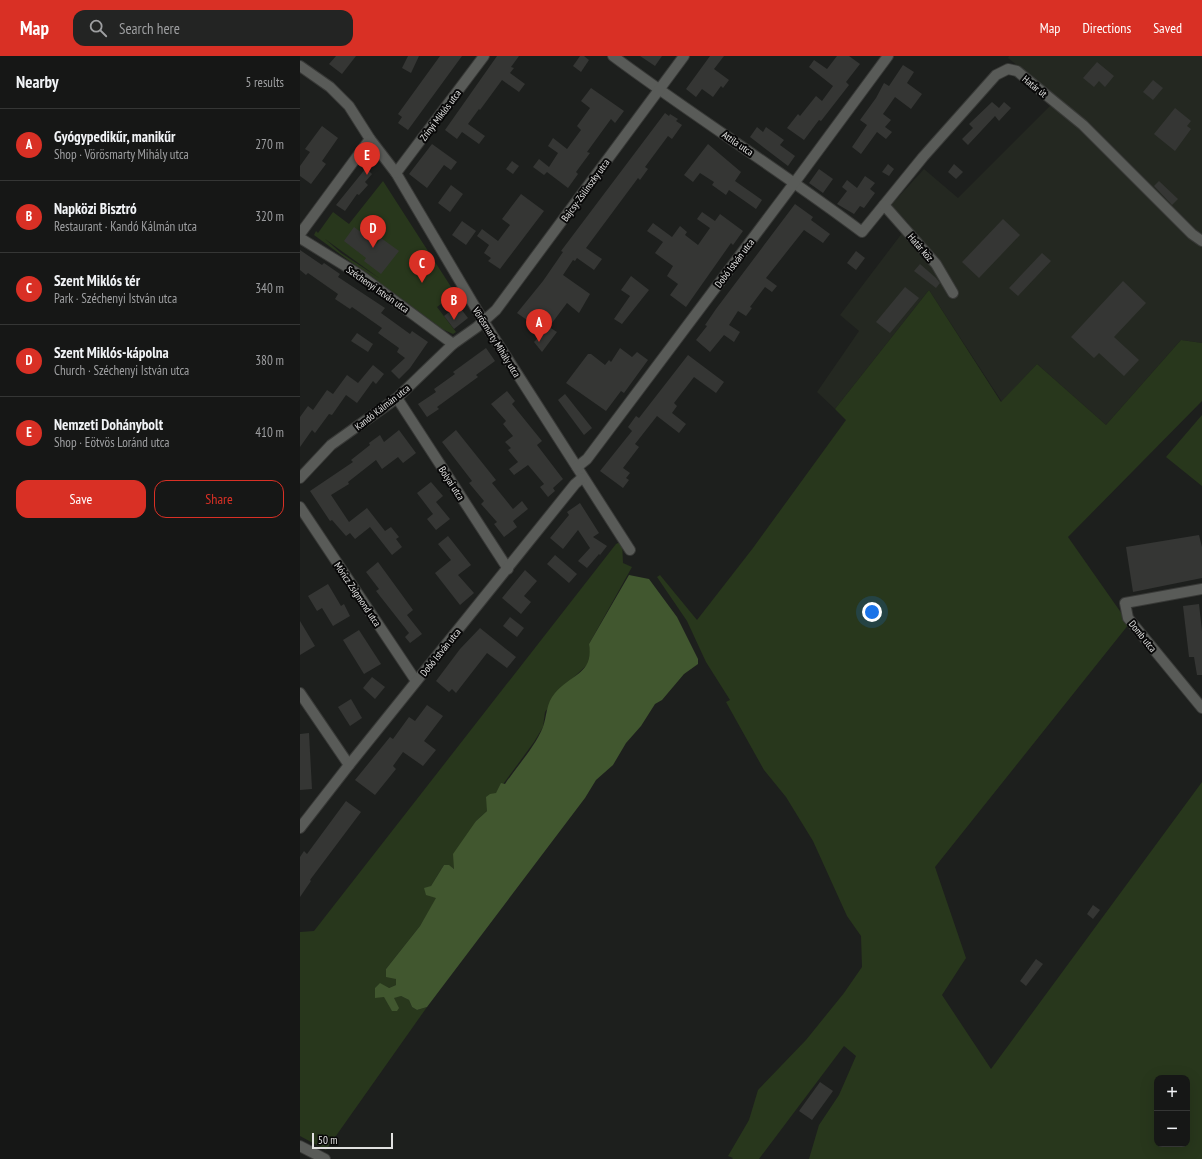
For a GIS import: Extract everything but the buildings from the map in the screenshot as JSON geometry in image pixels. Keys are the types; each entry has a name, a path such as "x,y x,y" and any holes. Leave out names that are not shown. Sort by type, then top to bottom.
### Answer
{"street":[{"name":"Zrínyi Miklós utca","path":"396,173 484,56"},
{"name":"Attila utca","path":"613,56 659,90 795,182 862,232"},
{"name":"Bajcsy-Zsilinszky utca","path":"484,322 496,310 684,56"},
{"name":"Dobó István utca","path":"577,467 587,459 888,56"},
{"name":"Vörösmarty Mihály utca","path":"300,66 330,87 349,106 370,139 396,173 484,322 577,467 582,478 630,550"},
{"name":"Határ út","path":"862,232 923,157 974,99 996,75 1008,69 1018,71 1083,125 1192,234 1202,241"},
{"path":"300,234 370,139"},
{"name":"Határ köz","path":"884,205 936,264 953,293"},
{"name":"Széchenyi István utca","path":"300,238 360,275 453,344"},
{"name":"Kandó Kálmán utca","path":"300,478 331,445 397,398 453,344 484,322"},
{"name":"Bolyai utca","path":"397,398 508,569"},
{"name":"Dobó István utca","path":"300,828 416,681 508,569 575,484 582,478"},
{"name":"Móricz Zsigmond utca","path":"300,507 416,681"},
{"name":"Domb utca","path":"1202,590 1125,603 1128,618 1202,708"},
{"path":"300,693 349,765"},
{"path":"300,1146 325,1159"}],"shaded area":[{"path":"1009,56 1202,56 1202,343 1181,340 1106,425 1037,364 1002,402 929,290 835,409 817,392 859,331 840,315 909,224 891,205 924,169 958,198 1058,98 1008,58"}],"green space":[{"path":"383,181 455,293 437,307 456,332 453,334 442,329 314,235 316,231 318,233 333,212 349,224","holes":["325,239 379,278 341,253"]},
{"path":"929,290 1001,402 1037,364 1106,425 1181,340 1202,343 1202,401 1068,537 1129,624 935,867 966,958 942,995 991,1069 1202,782 1202,1159 809,1159 819,1125 839,1095 856,1056 844,1046 759,1159 732,1159 733,1158 728,1156 749,1120 758,1090 806,1040 844,993 862,967 861,936 847,916 813,841 786,797 764,770 726,702 730,700 706,662 687,621 657,577 660,575 697,620 753,548 846,420 835,409"},
{"path":"1202,415 1202,486 1166,457"},
{"path":"622,541 623,563 632,567 589,644 591,655 588,664 574,677 545,712 543,727 534,742 496,794 487,811 476,821 455,869 444,865 431,886 437,898 420,926 386,969 396,979 396,985 389,988 384,997 401,996 409,1000 412,1007 417,1010 427,1007 326,1150 300,1136 300,932 314,931 616,544"},
{"path":"629,575 649,579 677,617 698,659 698,664 684,674 662,700 655,704 641,726 626,743 613,765 596,780 585,798 427,1007 417,1010 412,1007 409,1000 401,996 394,998 399,1008 397,1011 392,1011 384,997 375,998 375,988 380,983 389,988 396,985 396,979 386,977 386,969 420,926 436,898 426,895 424,888 431,886 444,865 449,865 454,869 453,854 476,821 487,811 486,797 490,794 496,793 501,783 505,784 531,749 543,727 548,705 555,693 585,668 590,654 589,644"}],"place":[{"name":"Nemzeti Dohánybolt","path":"367,175"},
{"name":"Szent Miklós-kápolna","path":"373,248"},
{"name":"Szent Miklós tér","path":"422,283"},
{"name":"Napközi Bisztró","path":"454,320"},
{"name":"Gyógypedikűr, manikűr","path":"539,342"}]}
